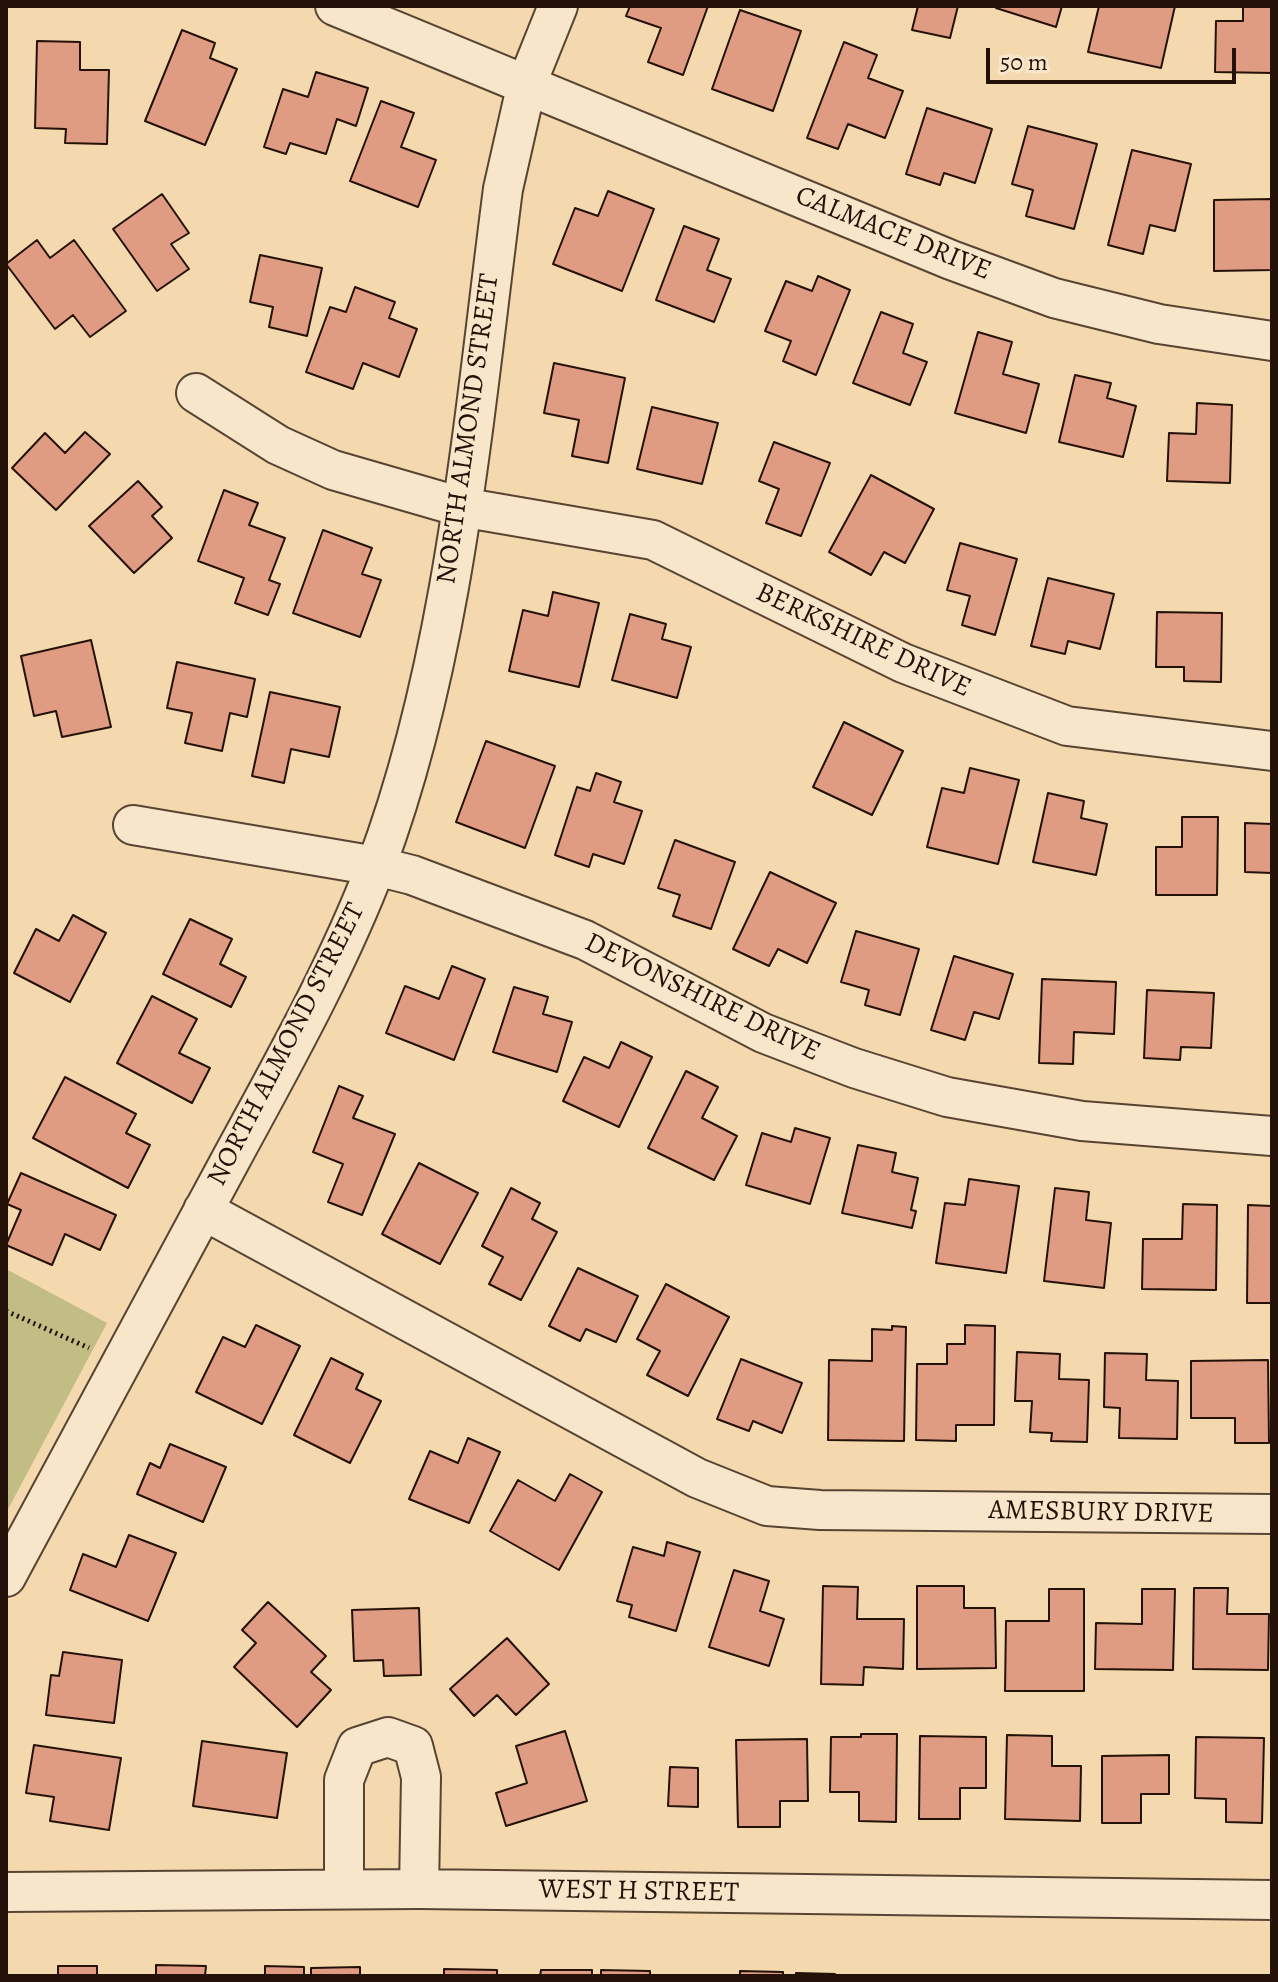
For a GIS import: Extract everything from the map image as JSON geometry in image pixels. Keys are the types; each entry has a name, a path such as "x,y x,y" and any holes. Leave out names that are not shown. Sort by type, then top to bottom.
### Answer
{"street":[{"name":"CALMACE DRIVE","path":"335,6 951,260 1054,298 1159,324 1272,341"},
{"name":"NORTH ALMOND STREET","path":"6,1577 318,996 376,866 407,769 432,673 461,507 503,189 527,83 558,6"},
{"name":"BERKSHIRE DRIVE","path":"196,393 278,445 333,470 461,507 653,540 903,663 1067,726 1272,751"},
{"name":"DEVONSHIRE DRIVE","path":"133,825 376,866 412,875 585,940 763,1033 854,1068 947,1097 1082,1121 1272,1136"},
{"name":"AMESBURY DRIVE","path":"203,1210 697,1478 767,1506 820,1510 1272,1514"},
{"path":"344,1889 344,1780 357,1747 388,1737 413,1746 421,1777 419,1889"},
{"name":"WEST H STREET","path":"6,1892 419,1889 1272,1900"}],"path":[{"path":"6,1311 89,1348"}],"shaded area":[{"path":"6,1269 107,1323 6,1513"}],"building":[{"path":"630,6 708,6 683,75 648,62 661,28 626,16"},
{"path":"918,6 958,6 950,38 912,30"},
{"path":"997,6 1062,6 1056,27"},
{"path":"1099,6 1175,6 1161,68 1088,52"},
{"path":"1243,6 1272,6 1272,73 1215,72 1216,21 1243,21"},
{"path":"740,10 801,31 773,111 712,89"},
{"path":"182,30 215,43 210,58 237,69 205,145 145,121"},
{"path":"37,41 80,42 80,70 109,70 107,144 65,143 66,129 35,128"},
{"path":"844,42 877,55 868,78 903,91 885,138 848,124 838,149 807,138"},
{"path":"316,72 368,88 356,126 337,119 326,154 290,143 286,154 264,147 283,89 308,97"},
{"path":"381,101 414,113 401,147 436,160 418,207 350,181"},
{"path":"927,108 992,129 975,183 944,173 940,185 906,174"},
{"path":"1028,126 1097,144 1074,229 1026,216 1033,190 1012,184"},
{"path":"1132,150 1191,164 1175,231 1150,225 1143,254 1108,245"},
{"path":"608,191 654,209 622,291 553,264 575,208 598,216"},
{"path":"162,194 189,233 171,244 189,269 157,291 113,229"},
{"path":"1272,199 1272,270 1214,271 1214,200"},
{"path":"684,226 719,239 707,270 731,279 714,322 656,300"},
{"path":"37,240 50,258 74,240 126,311 90,337 73,315 55,329 6,264"},
{"path":"260,255 322,268 307,336 269,327 273,307 250,302"},
{"path":"818,276 850,290 816,375 783,361 791,341 765,331 786,281 812,291"},
{"path":"355,287 395,302 389,318 417,329 399,377 363,363 353,389 306,372 330,307 346,312"},
{"path":"881,312 913,324 903,353 927,362 910,405 853,383"},
{"path":"978,332 1012,342 1003,374 1039,384 1026,433 955,413"},
{"path":"554,363 625,378 608,463 572,456 579,420 544,413"},
{"path":"1075,375 1111,383 1107,398 1136,406 1123,457 1059,442"},
{"path":"1197,403 1232,405 1230,483 1167,481 1169,433 1196,434"},
{"path":"652,407 718,423 702,484 637,469"},
{"path":"85,432 110,454 56,510 12,468 45,433 65,453"},
{"path":"774,442 830,463 801,536 766,523 779,489 759,481"},
{"path":"871,475 934,509 905,563 884,552 871,575 829,552"},
{"path":"138,481 162,507 152,516 172,538 134,573 89,526"},
{"path":"224,490 258,503 249,525 285,538 269,580 280,584 268,615 235,603 244,578 198,561"},
{"path":"323,530 372,548 362,574 381,580 360,637 293,613"},
{"path":"960,543 1017,559 995,635 962,625 970,596 947,590"},
{"path":"1048,578 1114,594 1100,649 1068,641 1065,654 1031,646"},
{"path":"553,592 599,603 579,687 509,671 523,610 548,616"},
{"path":"1157,612 1222,613 1221,682 1184,681 1184,667 1156,667"},
{"path":"630,614 666,624 662,639 691,647 677,698 612,680"},
{"path":"91,640 111,727 62,737 56,711 34,716 21,656"},
{"path":"177,662 255,679 247,717 230,713 222,751 185,743 192,713 167,708"},
{"path":"270,692 340,707 329,757 291,749 284,783 252,776"},
{"path":"844,722 903,751 872,815 813,787"},
{"path":"486,741 555,766 525,848 456,822"},
{"path":"970,768 1019,780 998,864 927,847 942,788 964,793"},
{"path":"596,773 621,782 614,802 642,811 624,864 593,854 589,867 555,855 577,787 590,791"},
{"path":"1048,793 1084,801 1081,818 1107,824 1096,875 1033,862"},
{"path":"1182,817 1218,817 1217,895 1156,895 1156,847 1182,847"},
{"path":"1245,823 1272,824 1272,873 1245,872"},
{"path":"675,840 735,862 711,929 673,916 680,895 658,888"},
{"path":"770,872 836,903 807,963 778,949 769,966 733,949"},
{"path":"73,915 106,933 70,1002 14,973 36,929 59,941"},
{"path":"190,919 232,939 220,964 246,977 231,1007 163,974"},
{"path":"856,931 919,949 900,1015 865,1005 869,990 841,982"},
{"path":"954,956 1013,974 999,1019 974,1012 965,1040 931,1030"},
{"path":"452,966 485,979 454,1060 386,1033 405,986 439,999"},
{"path":"1042,979 1116,982 1114,1034 1074,1032 1073,1064 1039,1063"},
{"path":"514,987 548,997 543,1014 572,1022 557,1072 493,1052"},
{"path":"1147,990 1214,993 1211,1048 1181,1047 1180,1060 1144,1058"},
{"path":"152,996 197,1019 179,1053 210,1068 192,1103 117,1063"},
{"path":"621,1042 652,1057 619,1127 563,1101 584,1057 609,1068"},
{"path":"686,1071 718,1087 702,1118 737,1136 714,1180 648,1148"},
{"path":"65,1077 136,1114 126,1133 150,1145 128,1188 33,1138"},
{"path":"339,1086 363,1096 353,1118 395,1134 362,1215 328,1202 343,1164 313,1152"},
{"path":"795,1128 830,1138 810,1204 746,1185 762,1133 791,1142"},
{"path":"858,1145 896,1153 892,1172 918,1178 911,1210 916,1211 912,1228 842,1213"},
{"path":"419,1163 478,1193 440,1264 382,1234"},
{"path":"21,1173 116,1215 100,1250 65,1234 52,1265 6,1245 21,1210 7,1204"},
{"path":"969,1179 1019,1186 1006,1273 936,1263 945,1203 965,1205"},
{"path":"511,1188 540,1203 532,1219 557,1232 521,1300 489,1284 503,1257 482,1246"},
{"path":"1055,1188 1089,1192 1086,1220 1111,1223 1104,1288 1044,1281"},
{"path":"1183,1204 1217,1205 1216,1290 1142,1289 1143,1239 1182,1239"},
{"path":"1248,1205 1272,1206 1272,1303 1247,1303"},
{"path":"578,1268 638,1296 616,1342 586,1329 580,1341 549,1326"},
{"path":"666,1284 729,1317 688,1396 647,1375 660,1351 637,1339"},
{"path":"256,1325 300,1346 262,1424 196,1392 223,1337 245,1347"},
{"path":"965,1325 995,1326 994,1425 956,1425 956,1441 916,1440 917,1364 947,1364 947,1344 965,1344"},
{"path":"892,1326 906,1327 904,1441 828,1440 829,1360 872,1361 872,1329 892,1330"},
{"path":"1017,1352 1060,1354 1059,1379 1089,1380 1087,1442 1051,1441 1052,1433 1030,1432 1032,1401 1015,1401"},
{"path":"1105,1353 1147,1354 1146,1380 1178,1381 1177,1439 1119,1438 1120,1408 1104,1407"},
{"path":"331,1358 363,1374 356,1389 381,1401 350,1463 294,1435"},
{"path":"741,1359 802,1383 782,1433 753,1421 749,1431 717,1419"},
{"path":"1268,1360 1269,1443 1235,1443 1235,1418 1191,1418 1191,1361"},
{"path":"468,1438 500,1452 469,1523 409,1499 430,1451 458,1463"},
{"path":"170,1444 226,1467 203,1522 137,1494 150,1463 160,1468"},
{"path":"570,1474 602,1492 559,1570 490,1531 518,1480 555,1501"},
{"path":"129,1535 176,1553 148,1621 70,1590 83,1554 116,1567"},
{"path":"667,1542 700,1552 676,1631 629,1617 632,1605 617,1601 633,1547 664,1556"},
{"path":"734,1570 769,1581 760,1611 784,1619 769,1666 709,1647"},
{"path":"823,1586 858,1587 857,1619 904,1619 903,1669 864,1667 863,1685 821,1684"},
{"path":"917,1586 964,1586 964,1608 995,1608 996,1668 917,1669"},
{"path":"1194,1588 1228,1588 1227,1614 1269,1614 1268,1670 1193,1669"},
{"path":"1049,1589 1084,1589 1084,1691 1005,1691 1006,1621 1049,1621"},
{"path":"1142,1589 1175,1589 1173,1670 1095,1669 1096,1623 1142,1624"},
{"path":"268,1602 326,1656 311,1672 331,1690 297,1727 234,1667 256,1643 242,1630"},
{"path":"419,1608 421,1675 384,1676 383,1660 354,1661 352,1610"},
{"path":"507,1638 549,1684 516,1715 497,1695 474,1716 450,1689"},
{"path":"63,1652 122,1660 114,1723 46,1715 51,1675 59,1676"},
{"path":"565,1731 587,1801 506,1826 496,1793 527,1783 516,1746"},
{"path":"861,1734 897,1734 896,1822 859,1821 859,1792 830,1792 831,1737 861,1737"},
{"path":"1007,1735 1052,1736 1052,1766 1081,1766 1080,1821 1005,1819"},
{"path":"920,1736 986,1737 986,1788 960,1788 960,1819 919,1819"},
{"path":"1196,1737 1264,1738 1262,1823 1226,1822 1226,1799 1195,1798"},
{"path":"807,1739 808,1801 780,1801 780,1827 738,1827 736,1740"},
{"path":"202,1741 287,1753 277,1818 193,1806"},
{"path":"34,1745 121,1758 109,1830 50,1821 54,1797 26,1793"},
{"path":"1169,1755 1169,1794 1141,1794 1141,1823 1102,1823 1102,1756"},
{"path":"670,1767 698,1768 698,1807 668,1806"},
{"path":"156,1965 206,1966 205,1976 156,1976"},
{"path":"58,1966 97,1966 97,1976 58,1976"},
{"path":"265,1966 304,1967 304,1976 265,1976"},
{"path":"360,1967 360,1976 311,1976 311,1968"},
{"path":"444,1969 497,1970 497,1976 444,1976"},
{"path":"541,1970 592,1970 592,1976 540,1976"},
{"path":"601,1970 650,1971 650,1976 601,1976"},
{"path":"740,1971 783,1972 783,1976 740,1976"},
{"path":"796,1973 835,1974 835,1976 796,1976"}]}
